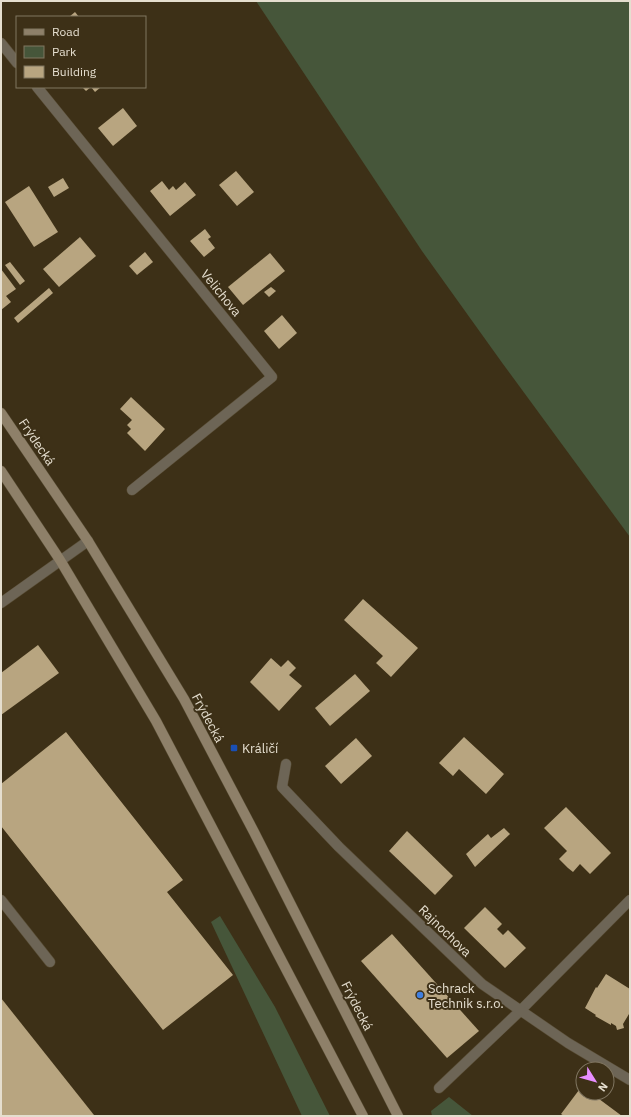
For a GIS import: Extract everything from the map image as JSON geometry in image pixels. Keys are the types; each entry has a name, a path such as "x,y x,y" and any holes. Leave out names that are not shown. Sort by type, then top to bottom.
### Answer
{"main road":[{"name":"Frýdecká","path":"1,413 88,540 187,706 261,846 398,1116"},
{"path":"1,471 60,560 156,721 362,1116"}],"street":[{"path":"1,43 16,62"},
{"name":"Velichova","path":"38,88 272,377 132,490"},
{"path":"1,603 88,540"},
{"name":"Rajnochova","path":"286,764 282,787 287,793 339,847 482,984 568,1043 630,1080"},
{"path":"1,900 50,962"},
{"path":"439,1088 520,1011 630,900"}],"green space":[{"path":"256,1 630,1 630,537 422,251"},
{"path":"220,916 275,1007 330,1116 302,1116 211,922"},
{"path":"449,1097 473,1116 432,1116 431,1111"}],"building":[{"path":"75,12 78,16 70,16"},
{"path":"83,88 90,88 86,91"},
{"path":"92,88 100,88 95,92"},
{"path":"123,108 137,126 113,146 98,128"},
{"path":"236,171 254,192 237,206 219,185"},
{"path":"63,178 69,188 54,197 48,187"},
{"path":"162,181 169,190 173,186 176,190 185,182 196,195 170,216 150,191"},
{"path":"29,186 58,232 34,247 5,202"},
{"path":"205,229 211,237 208,239 215,248 204,257 190,241"},
{"path":"80,237 96,256 59,287 43,269"},
{"path":"145,252 153,262 137,275 129,266"},
{"path":"270,253 285,271 243,305 228,287"},
{"path":"10,262 25,281 20,285 5,265"},
{"path":"1,269 16,289 6,296 11,302 1,310"},
{"path":"271,287 276,291 269,297 264,292"},
{"path":"49,288 53,293 18,323 14,318"},
{"path":"282,315 297,333 279,349 264,331"},
{"path":"131,397 165,429 145,451 127,433 131,429 127,425 132,420 120,409"},
{"path":"363,599 418,648 391,677 376,663 383,656 344,620"},
{"path":"38,645 59,673 1,715 1,673"},
{"path":"271,658 281,667 288,660 296,668 289,675 302,686 279,711 250,682"},
{"path":"355,674 370,691 330,726 315,708"},
{"path":"66,732 183,880 167,892 233,975 163,1030 1,826 1,784"},
{"path":"464,737 504,774 486,794 459,769 453,776 439,763"},
{"path":"356,738 372,756 341,784 325,766"},
{"path":"566,807 611,853 590,874 580,864 573,872 559,859 567,851 544,828"},
{"path":"504,828 510,834 475,867 466,854 488,834 491,838"},
{"path":"407,831 453,876 435,895 389,851"},
{"path":"485,907 502,924 497,929 503,935 508,930 526,948 505,968 464,928"},
{"path":"392,934 479,1031 447,1058 361,961"},
{"path":"606,974 630,989 630,1015 629,1014 623,1024 624,1028 617,1030 616,1026 611,1023 611,1025 595,1016 596,1015 585,1008 596,987 597,988"},
{"path":"1,998 94,1115 1,1116"},
{"path":"575,1095 575,1101 602,1101 622,1116 564,1116 561,1114"}],"place":[{"name":"Králičí","path":"234,748"},
{"name":"Schrack Technik s.r.o.","path":"420,995"}]}
